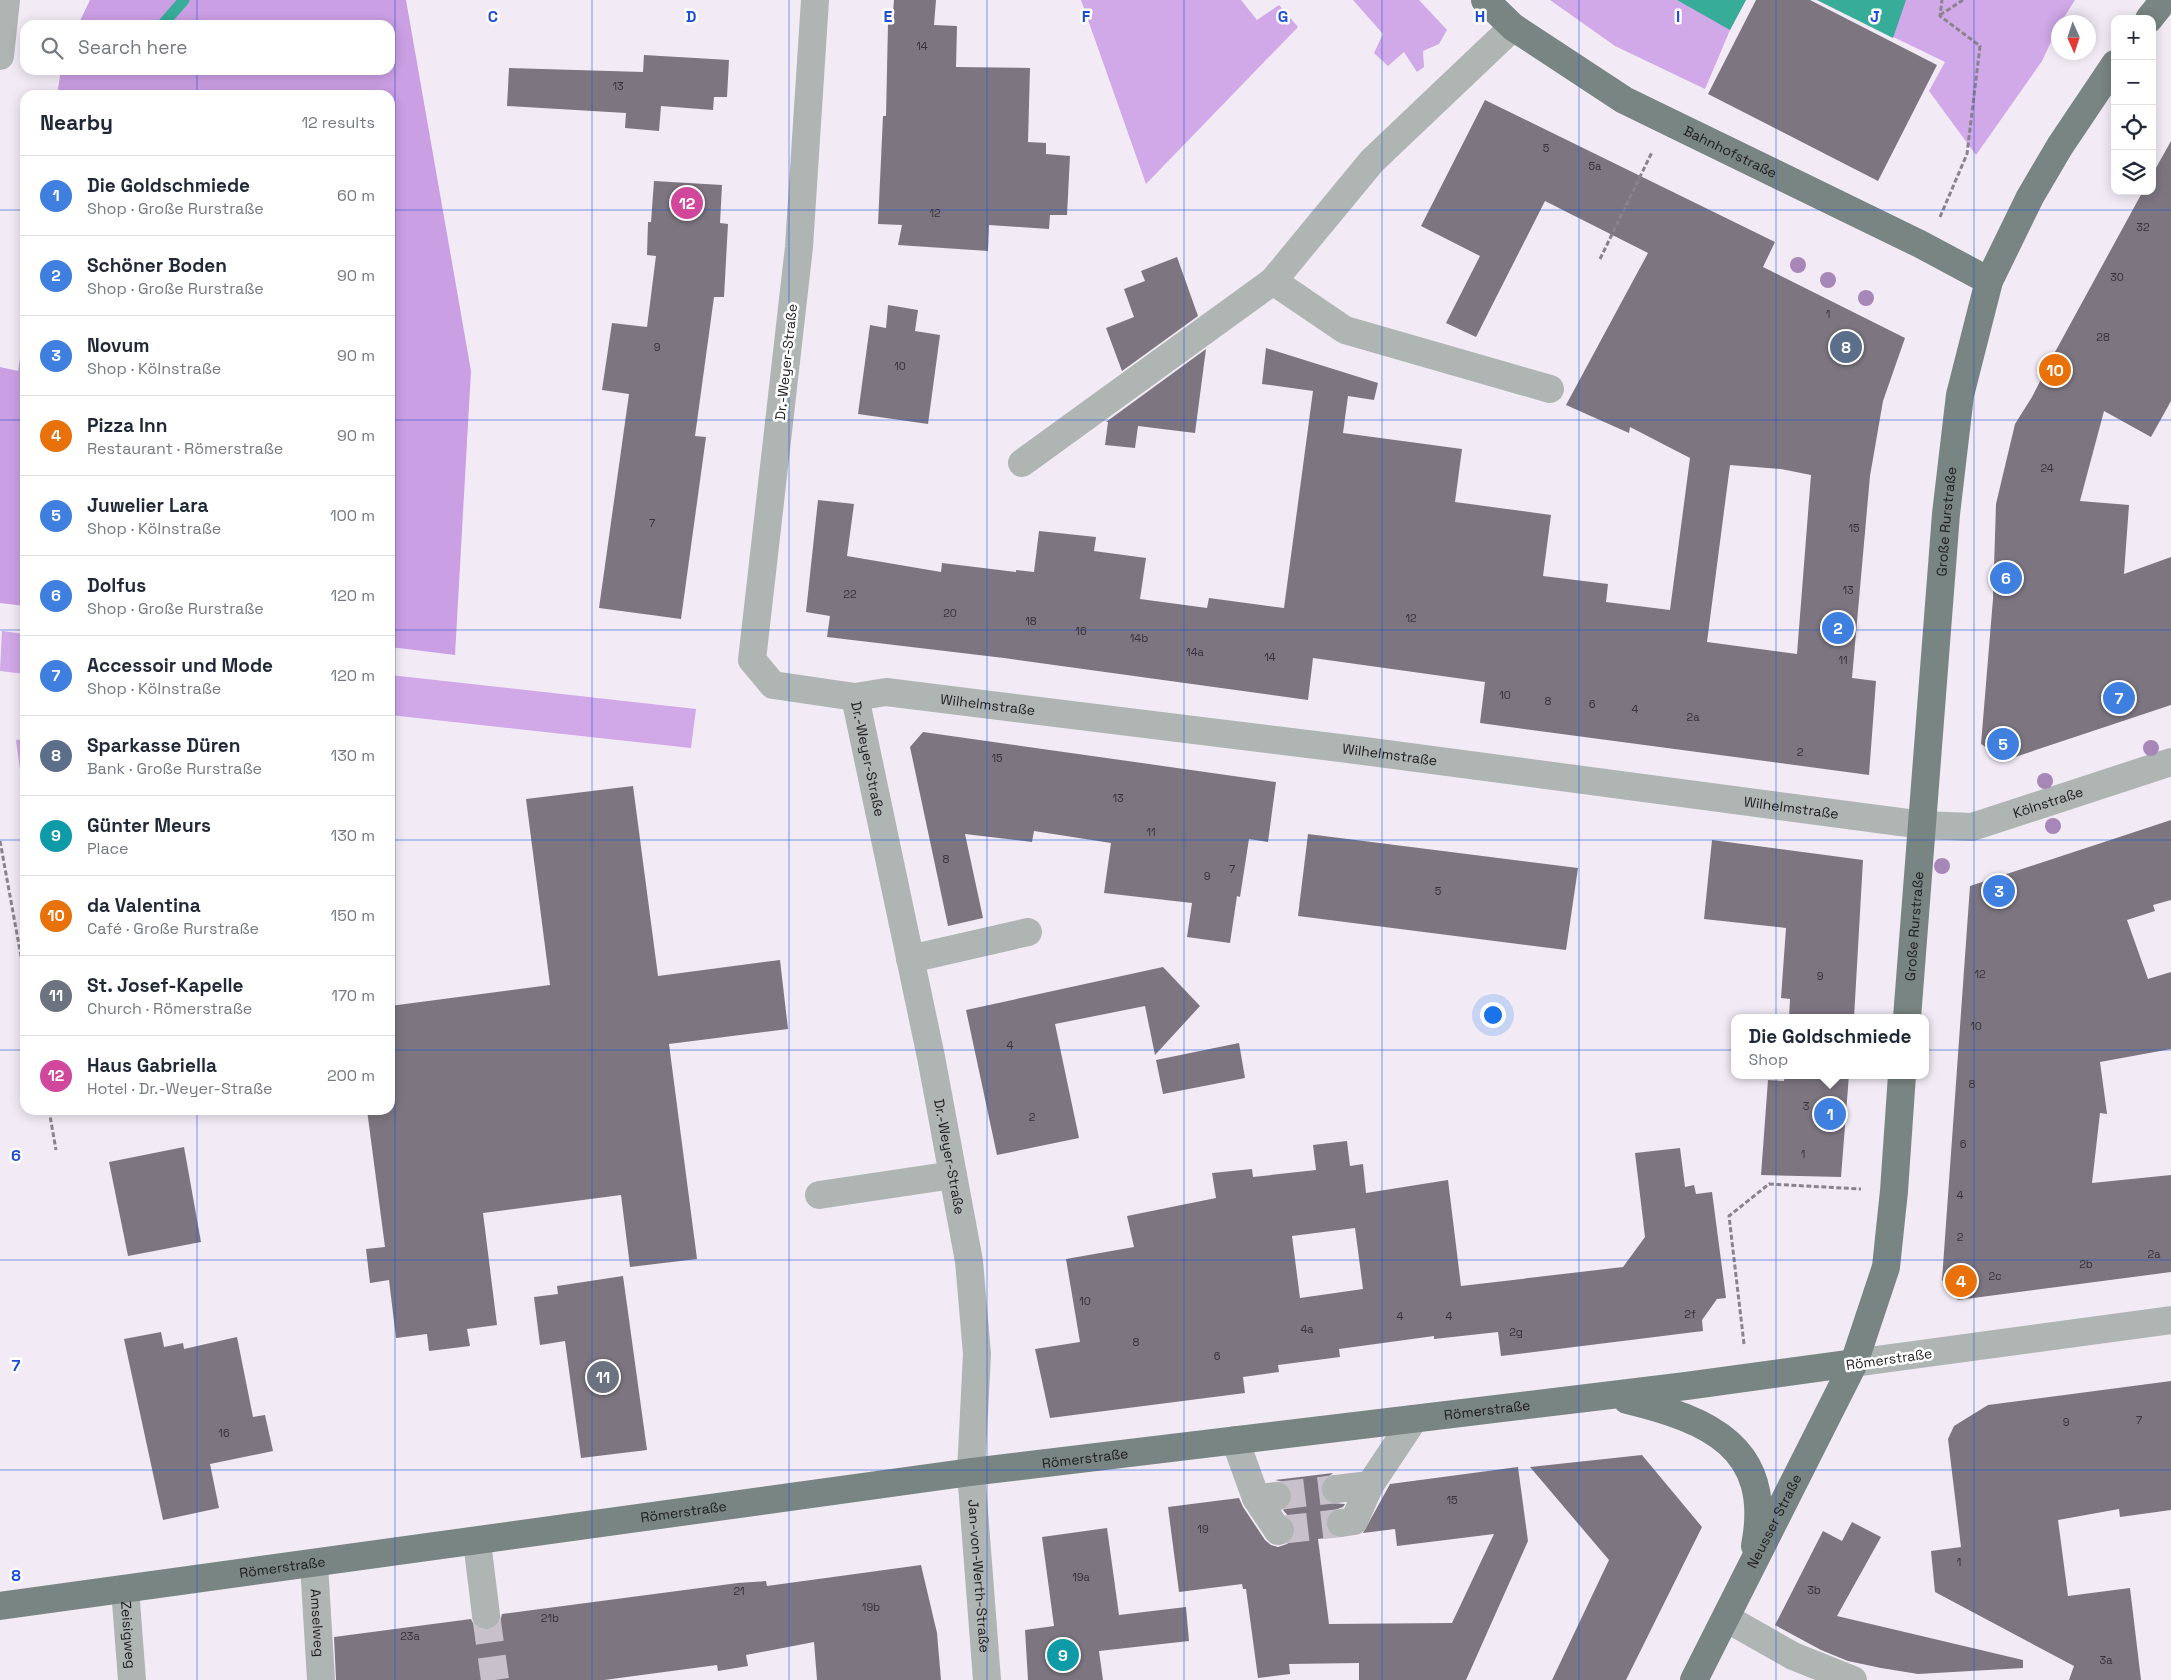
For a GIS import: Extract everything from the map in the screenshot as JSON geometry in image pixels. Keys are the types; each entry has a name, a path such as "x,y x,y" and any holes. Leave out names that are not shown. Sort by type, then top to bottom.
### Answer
{"main road":[{"name":"Bahnhofstraße","path":"1485,0 1513,27 1624,100 1990,281"},
{"path":"2152,15 2164,0"},
{"name":"Große Rurstraße","path":"1907,1014 1945,524 1956,422 1968,361 1990,281 2030,196 2060,146 2111,70"},
{"path":"1854,1363 1886,1266 1894,1191 1902,1079"},
{"name":"Römerstraße","path":"0,1606 477,1542 971,1472 1608,1396 1854,1363"},
{"name":"Neusser Straße","path":"1694,1680 1854,1363"},
{"path":"1608,1396 1669,1410 1715,1432 1740,1455 1749,1468 1758,1497 1758,1532 1750,1570"}],"street":[{"path":"0,56 6,0"},
{"name":"Dr.-Weyer-Straße","path":"815,0 799,247 752,660 773,685 855,697 910,959 969,1261 977,1354 971,1472"},
{"path":"1022,463 1273,282 1372,161 1513,27"},
{"path":"1273,282 1345,330 1550,389"},
{"name":"Wilhelmstraße","path":"855,697 886,692 1364,751 1923,825"},
{"name":"Kölnstraße","path":"1923,825 1972,828 2171,762"},
{"path":"910,959 1028,932"},
{"path":"819,1195 953,1175"},
{"name":"Römerstraße","path":"1854,1363 2171,1320"},
{"path":"1341,1523 1354,1521 1370,1485 1414,1419"},
{"path":"1235,1440 1266,1497 1278,1531 1280,1530"},
{"name":"Jan-von-Werth-Straße","path":"971,1472 987,1680"},
{"path":"1336,1489 1370,1485"},
{"path":"477,1542 486,1615"},
{"name":"Amselweg","path":"314,1564 321,1680"},
{"name":"Zeisigweg","path":"125,1589 132,1680"},
{"path":"1726,1618 1793,1656 1853,1680"}],"path":[{"path":"1940,16 1942,0"},
{"path":"1940,16 1963,0"},
{"path":"1926,248 1967,154 1980,46 1940,16"},
{"path":"1600,259 1667,121"},
{"path":"0,841 20,951"},
{"path":"50,1115 56,1150"},
{"path":"1747,1378 1730,1216 1770,1184 1894,1191"}],"shaded area":[{"path":"90,0 406,0 471,371 455,655 395,648 395,90 58,90 60,75 395,75 395,20 80,20"},
{"path":"1081,0 1241,0 1257,20 1279,5 1298,27 1146,184"},
{"path":"1353,0 1419,0 1447,30 1439,44 1423,51 1424,67 1417,72 1404,52 1388,66 1374,53 1383,34"},
{"path":"1550,0 1746,0 1730,30 1705,89 1615,46"},
{"path":"1677,0 1746,0 1730,30"},
{"path":"1817,0 2075,0 2065,15 2051,15 2051,42 2042,61 1976,155 1929,91 1945,62"},
{"path":"1817,0 1906,0 1893,38"},
{"path":"20,358 20,605 0,603 0,367 18,371"},
{"path":"2,631 20,633 20,673 0,671"},
{"path":"395,676 696,709 691,748 395,716"},
{"path":"16,740 20,740 20,770"}],"building":[{"path":"894,0 936,0 934,25 957,26 956,67 1030,68 1028,142 1046,143 1046,154 1070,156 1067,215 1050,215 1049,229 989,225 988,251 898,245 902,225 878,224 883,116 886,116 888,24 892,24"},
{"path":"1756,0 1810,0 1937,65 1878,181 1708,94"},
{"path":"644,55 729,60 727,97 714,97 713,110 661,106 659,131 625,128 626,113 507,106 509,68 643,72"},
{"path":"1485,100 1775,242 1763,267 1905,338 1883,401 1870,476 1852,678 1876,681 1869,775 1480,723 1485,682 1313,658 1308,700 1004,658 827,637 830,616 806,612 818,500 854,504 847,556 941,572 942,563 1016,572 1016,570 1034,572 1039,531 1096,537 1094,551 1146,558 1140,599 1207,608 1209,598 1284,608 1313,391 1262,384 1266,348 1378,383 1374,400 1348,396 1343,433 1462,449 1455,502 1551,515 1543,576 1608,584 1606,602 1670,610 1690,458 1630,427 1629,433 1566,405 1648,253 1545,201 1476,337 1446,323 1480,256 1421,226","holes":["1730,465 1781,469 1811,475 1797,654 1707,642"]},
{"path":"2171,141 2171,401 2151,437 2104,411 2080,501 2129,505 2124,574 2171,557 2171,705 2006,760 1981,744 1993,599 1996,504 2015,424 2032,397 2141,195 2156,195 2156,168"},
{"path":"654,181 722,185 720,223 728,224 724,297 714,297 695,436 706,437 681,619 599,608 629,394 602,390 612,323 647,327 656,256 647,255 648,222 651,222"},
{"path":"1177,257 1198,316 1122,371 1106,328 1134,317 1124,289 1145,281 1141,271"},
{"path":"888,305 918,310 915,331 940,335 928,424 858,414 870,325 886,328"},
{"path":"1206,349 1195,433 1138,426 1135,448 1105,445 1108,422 1106,422"},
{"path":"923,732 1276,782 1268,842 1249,839 1240,897 1237,896 1230,943 1187,937 1192,903 1104,893 1111,843 1034,831 1032,842 965,834 983,918 948,926 910,747"},
{"path":"633,786 658,976 780,960 788,1029 669,1044 697,1259 630,1267 621,1195 483,1213 497,1325 467,1329 470,1346 429,1351 427,1334 396,1338 389,1280 370,1283 366,1249 385,1247 368,1115 395,1115 395,1005 550,985 526,799"},
{"path":"2171,820 2171,900 2153,905 2155,911 2127,920 2148,979 2171,972 2171,1049 2100,1062 2107,1114 2100,1113 2092,1183 2171,1175 2171,1272 1958,1300 1942,1280 1970,886"},
{"path":"1308,834 1578,868 1566,950 1298,916"},
{"path":"1712,840 1863,860 1854,1014 1789,1014 1790,999 1781,998 1786,928 1704,919"},
{"path":"1163,967 1200,1006 1155,1055 1145,1006 1055,1024 1079,1138 997,1155 966,1010"},
{"path":"1239,1043 1245,1078 1163,1094 1156,1060"},
{"path":"1784,1079 1849,1079 1841,1177 1761,1175 1768,1080 1784,1081"},
{"path":"1347,1141 1350,1166 1363,1164 1366,1193 1448,1180 1461,1286 1623,1267 1645,1237 1635,1153 1680,1148 1685,1187 1694,1185 1696,1194 1712,1192 1726,1298 1717,1299 1702,1320 1703,1331 1501,1356 1498,1332 1434,1339 1434,1336 1339,1349 1340,1357 1278,1365 1279,1372 1243,1377 1245,1393 1050,1418 1035,1349 1080,1342 1066,1259 1134,1247 1127,1216 1216,1198 1212,1173 1252,1169 1253,1177 1316,1170 1313,1145","holes":["1355,1228 1363,1289 1300,1298 1292,1236"]},
{"path":"184,1147 201,1242 128,1256 109,1162"},
{"path":"623,1276 647,1450 581,1458 565,1341 540,1345 534,1297 558,1294 557,1286"},
{"path":"161,1332 164,1347 183,1343 184,1349 237,1337 253,1417 265,1415 273,1451 210,1464 219,1508 163,1520 124,1339"},
{"path":"2171,1381 2171,1510 2120,1517 2119,1509 2058,1520 2068,1596 2130,1588 2141,1680 2069,1680 2074,1666 1935,1592 1931,1551 1961,1547 1948,1439 1954,1426 1988,1405"},
{"path":"1642,1455 1702,1527 1626,1680 1552,1680 1609,1560 1530,1467"},
{"path":"1518,1467 1528,1541 1466,1680 1359,1680 1359,1663 1289,1664 1290,1674 1258,1678 1246,1589 1243,1589 1242,1584 1179,1592 1168,1507 1239,1498 1265,1540 1271,1545 1278,1547 1287,1544 1293,1539 1296,1530 1294,1523 1283,1510 1291,1502 1292,1494 1290,1487 1284,1482 1275,1480 1333,1473 1322,1482 1321,1491 1324,1499 1329,1503 1345,1504 1343,1507 1332,1511 1326,1518 1326,1526 1335,1537 1318,1539 1329,1624 1452,1623 1494,1534 1397,1546 1395,1529 1363,1533 1390,1484"},
{"path":"1852,1522 1881,1537 1837,1616 2023,1660 2023,1668 1918,1674 1881,1668 1848,1661 1821,1650 1775,1625 1823,1531 1842,1541"},
{"path":"1107,1528 1119,1615 1186,1607 1189,1641 1099,1651 1103,1680 1028,1680 1025,1630 1054,1626 1042,1537"},
{"path":"921,1565 937,1633 941,1680 817,1680 814,1642 746,1655 748,1666 718,1671 717,1665 604,1680 336,1680 334,1637 471,1619 479,1629 488,1630 495,1628 500,1622 502,1614 738,1583 766,1581 767,1586"}],"waterway":[{"path":"166,20 184,0"}],"tunnel":[{"path":"1277,1496 1336,1489"},
{"path":"1280,1530 1341,1523"},
{"path":"486,1615 495,1680"}],"place":[{"name":"Haus Gabriella","path":"687,203"},
{"name":"Sparkasse Düren","path":"1846,347"},
{"name":"da Valentina","path":"2055,370"},
{"name":"Dolfus","path":"2006,578"},
{"name":"Schöner Boden","path":"1838,628"},
{"name":"Accessoir und Mode","path":"2119,698"},
{"name":"Juwelier Lara","path":"2003,744"},
{"name":"Novum","path":"1999,891"},
{"name":"Die Goldschmiede","path":"1830,1114"},
{"name":"Pizza Inn","path":"1961,1281"},
{"name":"St. Josef-Kapelle","path":"603,1377"},
{"name":"Günter Meurs","path":"1063,1655"}]}
